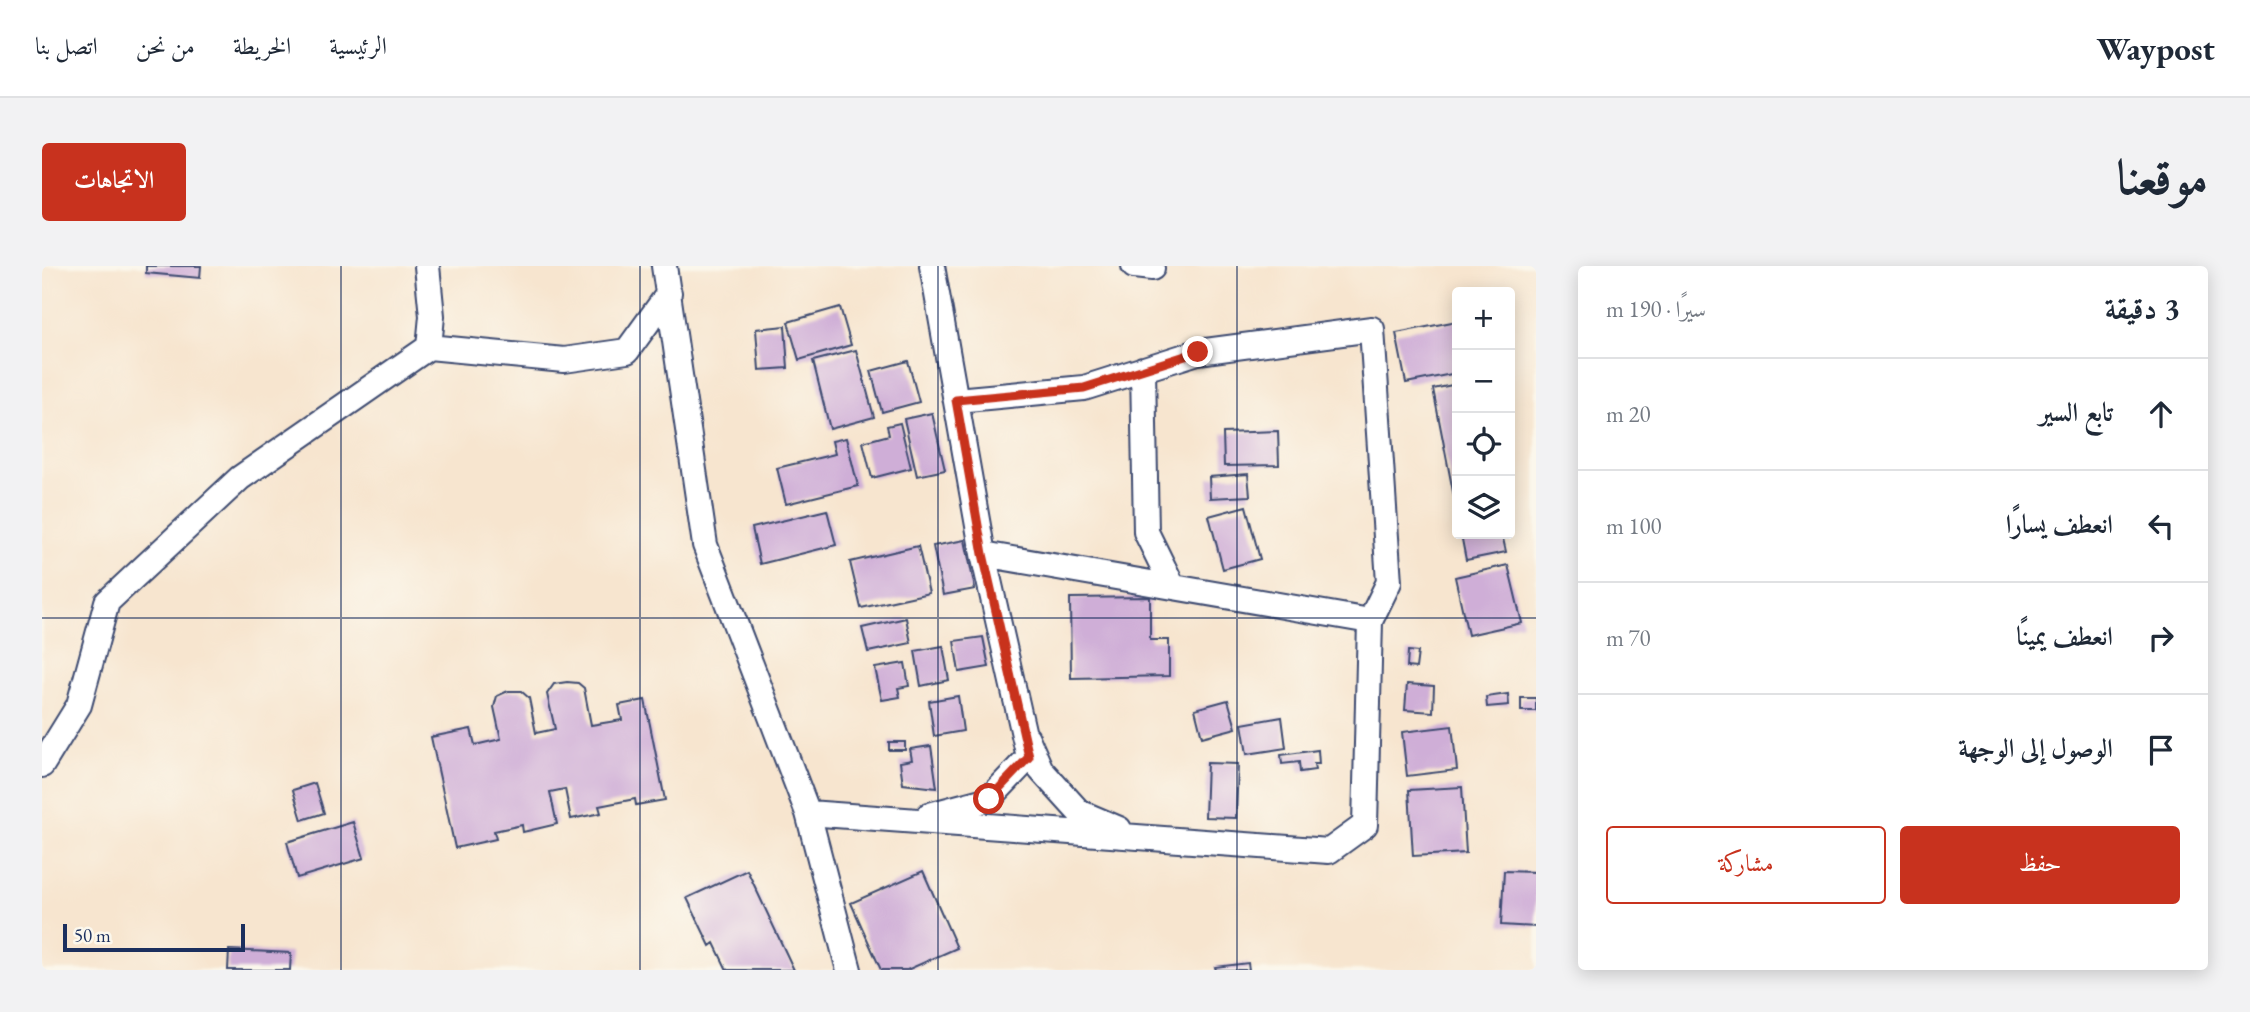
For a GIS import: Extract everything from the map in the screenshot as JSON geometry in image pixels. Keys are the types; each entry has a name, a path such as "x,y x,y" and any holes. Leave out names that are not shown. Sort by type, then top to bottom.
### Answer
{"street":[{"path":"427,266 432,316 429,347"},
{"path":"664,266 705,545 808,813 849,970"},
{"path":"907,820 989,799 1029,757 983,554 932,266"},
{"path":"42,765 79,705 107,602 240,478 429,347 564,360 627,351 669,293"},
{"path":"808,813 1329,851 1365,825 1370,621 1389,582 1372,329 1198,352 1084,388 956,400"},
{"path":"1143,369 1146,532 1173,587"},
{"path":"983,554 1370,621"},
{"path":"1023,728 1041,770 1079,812 1136,837"}],"building":[{"path":"146,266 201,266 200,278 146,273"},
{"path":"840,307 851,345 799,360 788,322"},
{"path":"1452,322 1452,374 1406,383 1396,333"},
{"path":"785,326 788,368 759,370 756,329"},
{"path":"856,350 874,417 830,429 813,361"},
{"path":"908,361 919,402 882,412 871,371"},
{"path":"1452,385 1452,486 1433,389"},
{"path":"932,413 945,470 917,476 904,419"},
{"path":"900,423 911,468 872,478 863,442 889,435 887,426"},
{"path":"1278,431 1279,465 1224,466 1223,433"},
{"path":"846,438 858,486 786,504 777,468 835,454 832,441"},
{"path":"1248,474 1250,496 1210,498 1209,477"},
{"path":"1246,506 1260,559 1223,569 1209,516"},
{"path":"827,510 836,545 760,564 752,528"},
{"path":"1462,539 1503,539 1506,552 1466,560"},
{"path":"965,540 975,589 943,595 933,546"},
{"path":"918,546 929,593 861,608 850,562"},
{"path":"1508,565 1522,623 1468,635 1455,577"},
{"path":"1150,597 1150,640 1169,640 1169,676 1071,678 1070,598"},
{"path":"906,618 911,643 868,652 862,628"},
{"path":"983,637 989,667 959,672 954,641"},
{"path":"943,646 949,680 921,686 915,651"},
{"path":"1408,651 1418,652 1416,668 1407,667"},
{"path":"905,663 909,686 898,688 900,697 882,700 875,668"},
{"path":"578,683 584,688 591,725 622,720 619,705 645,700 665,800 636,805 635,799 599,806 601,813 571,819 565,789 550,792 557,824 523,832 522,825 494,831 496,839 455,848 431,737 471,729 475,745 501,739 494,707 497,696 508,691 521,691 529,698 536,733 555,729 547,694 554,684"},
{"path":"1407,684 1434,686 1433,712 1405,710"},
{"path":"1508,694 1509,705 1487,707 1486,697"},
{"path":"958,696 963,731 934,736 929,701"},
{"path":"1521,698 1536,698 1536,711 1521,711"},
{"path":"1228,700 1236,728 1202,737 1195,709"},
{"path":"1282,717 1286,748 1247,754 1242,724"},
{"path":"1452,726 1457,770 1407,776 1402,732"},
{"path":"889,742 905,742 905,750 889,750"},
{"path":"931,746 937,788 903,784 900,762 912,760 910,749"},
{"path":"1318,750 1319,764 1314,764 1315,770 1300,772 1299,762 1282,764 1281,755"},
{"path":"1207,763 1238,764 1236,818 1205,817"},
{"path":"315,783 324,813 302,820 293,790"},
{"path":"1462,787 1466,853 1413,856 1409,790"},
{"path":"353,822 364,858 297,878 287,842"},
{"path":"747,870 794,970 727,970 714,943 710,946 687,898"},
{"path":"923,871 957,948 907,970 881,970 851,903"},
{"path":"1504,871 1536,872 1536,927 1501,925"},
{"path":"229,950 291,953 290,970 228,970"},
{"path":"1248,963 1249,970 1216,970 1215,967"}],"route":[{"path":"989,799 1029,757 983,554 956,400 1084,388 1198,352"}]}
